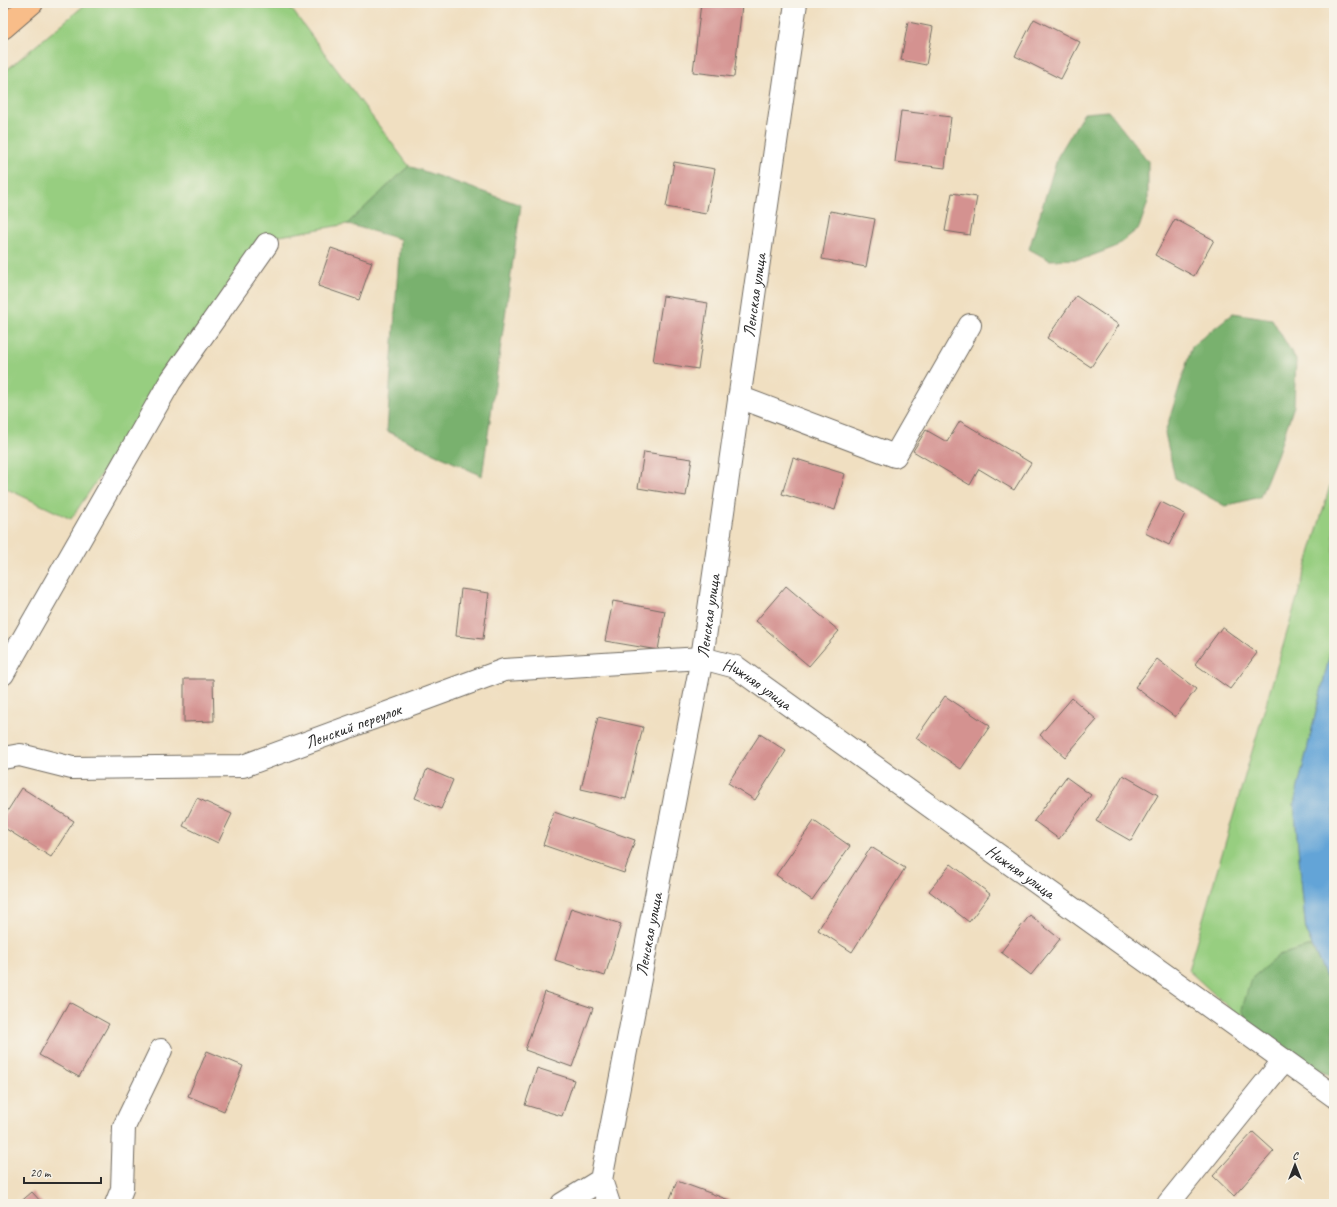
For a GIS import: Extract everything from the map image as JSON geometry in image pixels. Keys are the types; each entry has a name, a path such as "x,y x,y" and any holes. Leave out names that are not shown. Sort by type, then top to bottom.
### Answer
{"main road":[{"path":"3,28 32,3"}],"street":[{"name":"Ленская улица","path":"601,1180 702,658 796,3"},
{"path":"3,674 170,382 267,244"},
{"path":"739,398 895,456 970,325"},
{"name":"Ленский переулок","path":"3,758 20,755 72,768 243,766 504,670 702,658"},
{"name":"Нижняя улица","path":"702,658 736,667 1334,1096"},
{"path":"116,1204 122,1189 124,1127 161,1050"},
{"path":"1168,1204 1284,1060"},
{"path":"562,1204 601,1180 609,1204"}],"green space":[{"path":"87,3 287,3 409,166 347,224 258,240 71,519 3,487 3,73"},
{"path":"1108,111 1148,161 1148,202 1139,228 1115,247 1083,259 1049,260 1029,249 1058,156 1084,113"},
{"path":"409,166 521,205 482,476 387,431 400,239 347,224"},
{"path":"1233,313 1272,319 1296,360 1294,406 1277,455 1260,497 1225,506 1175,478 1165,433 1192,346"},
{"path":"1334,472 1334,637 1294,804 1306,932 1312,946 1279,955 1250,1027 1188,970"},
{"path":"1312,946 1334,995 1334,1078 1250,1027 1242,1009 1251,979 1279,955"}],"water":[{"path":"1334,637 1334,995 1306,932 1294,804"}],"building":[{"path":"701,3 742,5 734,77 693,72"},
{"path":"1034,19 1080,42 1061,79 1015,56"},
{"path":"908,22 933,27 926,65 901,60"},
{"path":"901,111 951,117 945,168 895,162"},
{"path":"674,162 715,169 706,214 666,207"},
{"path":"952,193 977,197 970,235 945,231"},
{"path":"830,211 875,219 866,267 822,259"},
{"path":"1175,219 1214,240 1194,276 1155,255"},
{"path":"331,248 372,262 359,300 318,286"},
{"path":"663,296 708,303 698,369 653,362"},
{"path":"1076,296 1119,325 1091,367 1047,338"},
{"path":"960,421 1031,463 1014,490 979,469 970,485 913,451 926,430 947,442"},
{"path":"644,452 692,459 686,496 638,488"},
{"path":"793,458 845,474 835,510 782,494"},
{"path":"1161,502 1185,514 1169,545 1145,533"},
{"path":"786,586 839,631 809,666 756,621"},
{"path":"461,589 489,593 483,639 456,636"},
{"path":"613,601 665,611 658,650 605,641"},
{"path":"1222,627 1257,653 1230,689 1195,664"},
{"path":"1157,659 1196,689 1175,717 1135,687"},
{"path":"184,679 213,679 214,721 184,722"},
{"path":"945,696 990,726 961,769 916,738"},
{"path":"1072,698 1097,720 1065,757 1040,735"},
{"path":"598,717 643,727 626,799 581,789"},
{"path":"760,734 786,751 755,800 728,783"},
{"path":"427,769 453,780 441,809 415,798"},
{"path":"1123,775 1158,795 1131,841 1096,821"},
{"path":"1066,777 1091,795 1059,839 1034,821"},
{"path":"22,788 74,821 51,857 3,827 3,818"},
{"path":"197,798 232,814 218,843 183,826"},
{"path":"554,812 635,840 624,873 543,845"},
{"path":"814,821 850,846 812,900 776,875"},
{"path":"871,847 905,868 852,952 818,930"},
{"path":"951,864 990,894 969,922 929,891"},
{"path":"571,908 621,924 605,976 555,960"},
{"path":"1030,915 1060,939 1031,975 1001,952"},
{"path":"545,992 593,1008 572,1067 525,1050"},
{"path":"69,1002 109,1024 79,1077 39,1055"},
{"path":"207,1051 243,1066 224,1111 188,1096"},
{"path":"537,1068 574,1080 562,1116 525,1105"},
{"path":"1253,1132 1274,1151 1234,1196 1213,1176"},
{"path":"677,1181 740,1204 668,1204"},
{"path":"32,1192 43,1204 18,1204"}]}
